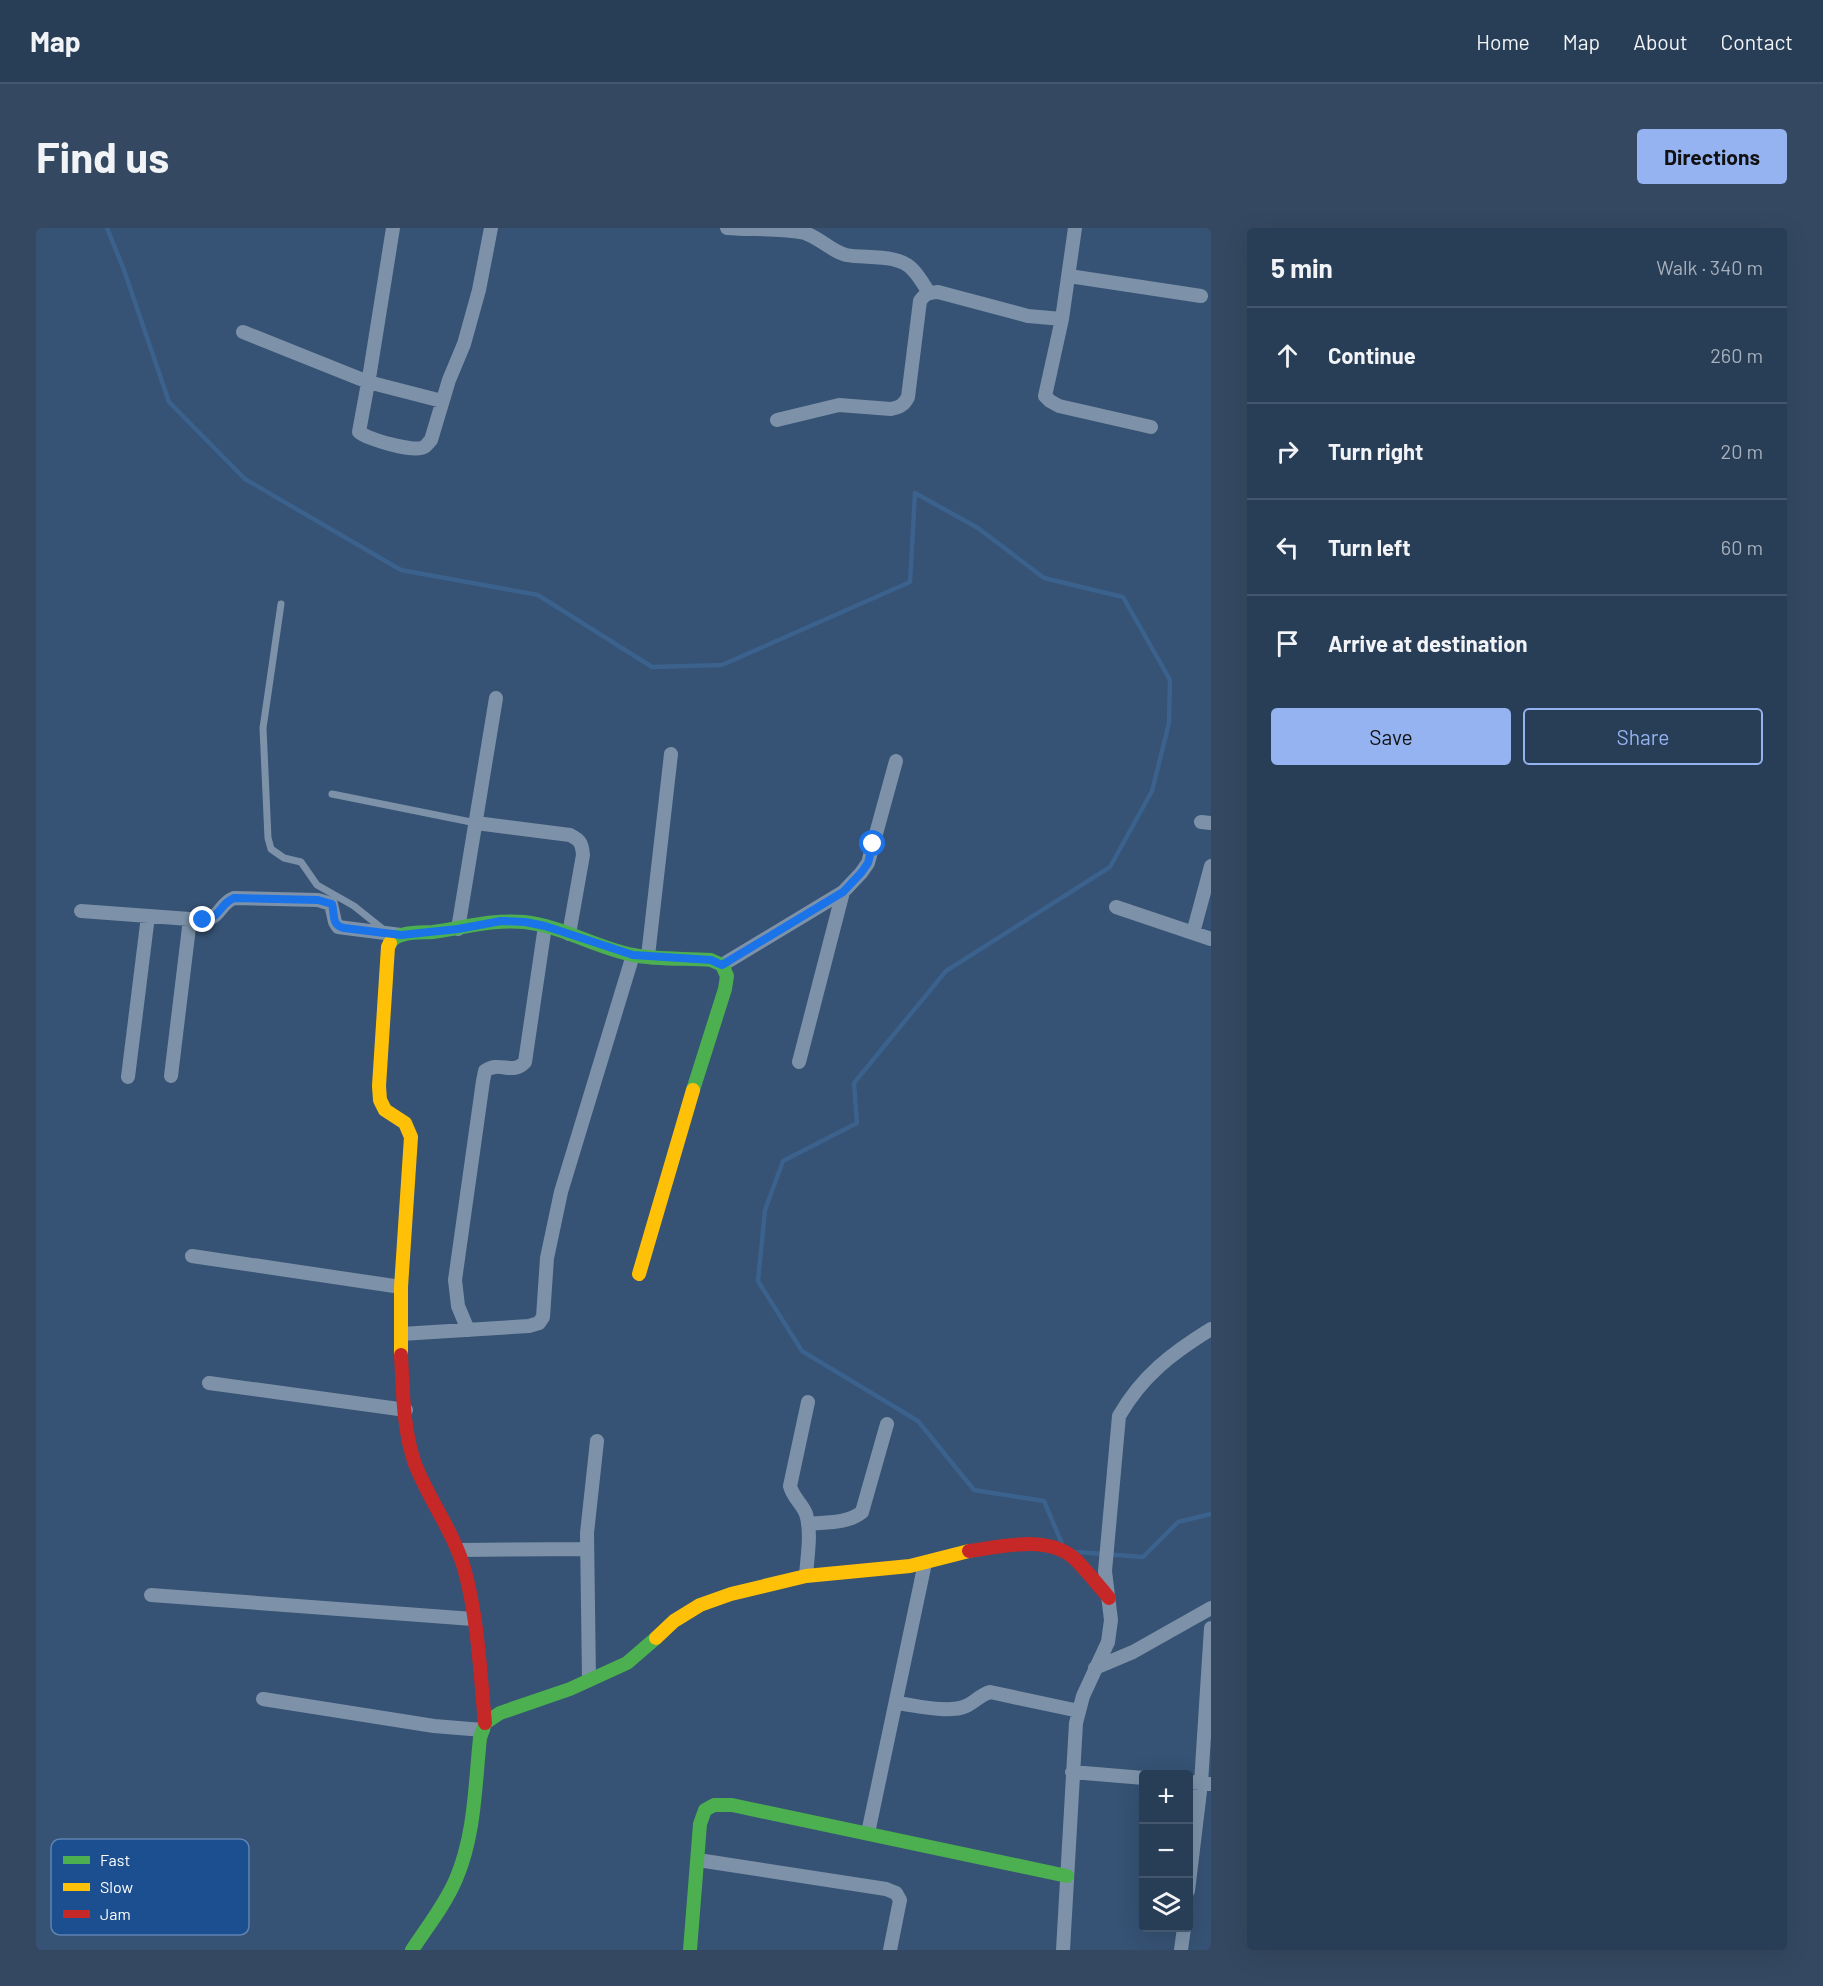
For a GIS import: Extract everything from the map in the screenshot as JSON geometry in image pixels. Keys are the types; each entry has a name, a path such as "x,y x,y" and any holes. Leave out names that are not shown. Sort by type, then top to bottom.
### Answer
{"street":[{"path":"393,228 358,432 366,437 415,449 425,447 431,440 449,380 464,344 476,301 491,228"},
{"path":"727,228 802,232 839,252 894,260 912,268 929,292"},
{"path":"1075,228 1062,319 1045,396 1059,406 1151,427"},
{"path":"1069,276 1201,297"},
{"path":"777,420 839,405 891,409 905,403 909,397 920,301 929,292 938,292 1028,316 1062,319"},
{"path":"243,332 368,382 442,401"},
{"path":"458,929 496,698"},
{"path":"648,956 671,754"},
{"path":"722,965 843,892 861,873 868,863 896,760"},
{"path":"476,823 570,835 579,840 582,855 569,934"},
{"path":"1193,933 1211,867"},
{"path":"799,1062 843,892"},
{"path":"81,911 190,919 211,918 218,915 228,900 234,898 318,900 332,904 334,922 338,927 395,934 458,929 501,921 525,922 545,926 633,955 711,960 722,965 727,976 725,989 676,1145 639,1274"},
{"path":"1116,907 1211,939"},
{"path":"128,1077 147,916"},
{"path":"171,1076 190,919"},
{"path":"468,1330 459,1306 455,1280 484,1071 499,1065 511,1069 520,1067 525,1062 545,926"},
{"path":"395,934 388,947 379,1086 380,1100 385,1110 405,1124 411,1137 401,1287 401,1334 408,1438 413,1458 458,1550 466,1578 473,1619 484,1726 480,1738 469,1838 461,1868 447,1895 412,1950"},
{"path":"401,1334 529,1326 539,1323 543,1317 547,1258 561,1192 633,955"},
{"path":"192,1256 401,1287"},
{"path":"1066,1950 1067,1876 1076,1724 1095,1668 1108,1642 1111,1620 1105,1571 1119,1416 1143,1381 1168,1358 1211,1329"},
{"path":"209,1383 406,1410"},
{"path":"806,1576 808,1524 806,1515 792,1495 790,1486 808,1402"},
{"path":"808,1524 846,1520 862,1512 887,1424"},
{"path":"589,1680 588,1508 597,1441"},
{"path":"263,1699 434,1726 484,1726 500,1713 570,1689 627,1663 674,1621 700,1605 731,1594 806,1576 925,1563 970,1551 999,1547 1029,1544 1053,1547 1073,1557 1109,1598"},
{"path":"458,1550 587,1550"},
{"path":"868,1833 925,1563"},
{"path":"151,1595 473,1619"},
{"path":"1095,1668 1132,1652 1211,1608"},
{"path":"1189,1878 1200,1783 1211,1628"},
{"path":"896,1703 946,1709 957,1708 966,1706 982,1694 990,1692 1079,1711"},
{"path":"1072,1772 1139,1778"},
{"path":"690,1950 700,1824 705,1810 714,1805 732,1805 1067,1876"},
{"path":"698,1860 886,1889 896,1893 900,1900 890,1950"},
{"path":"1181,1950 1183,1932"}],"lane":[{"path":"281,604 263,735 268,838 271,849 284,858 301,862 317,885 354,906 395,934"},
{"path":"332,794 476,823"}],"waterway":[{"path":"107,228 124,270 169,402 245,479 401,570 538,595 652,667 722,665 910,582 915,493 978,528 1044,578 1123,597 1170,680 1169,723 1152,791 1110,867 946,971 854,1083 857,1123 783,1161 765,1210 758,1281 802,1351 918,1421 974,1490 1044,1501 1063,1546"},
{"path":"1077,1552 1143,1557 1178,1522 1211,1514"}],"traffic: fast":[{"path":"390,943 398,936 409,933 512,921 538,924 633,955 711,960 722,965 727,976 725,989 693,1090"},
{"path":"412,1950 447,1898 462,1862 471,1827 480,1738 485,1723 500,1713 570,1689 627,1663 656,1638"},
{"path":"690,1950 700,1824 705,1810 714,1805 732,1805 1067,1876"}],"traffic: slow":[{"path":"390,943 379,1086 380,1100 385,1110 405,1123 411,1137 401,1287 401,1355"},
{"path":"639,1274 693,1090"},
{"path":"656,1638 674,1621 700,1605 731,1594 806,1576 910,1566 969,1551"}],"traffic: jam":[{"path":"401,1355 404,1410 411,1451 421,1477 459,1554 469,1587 478,1645 485,1723"},
{"path":"969,1551 1024,1544 1038,1544 1064,1551 1075,1559 1109,1598"}],"route":[{"path":"203,920 218,915 228,900 234,898 318,900 332,904 334,922 338,927 344,928 401,935 458,929 501,921 525,922 545,926 633,955 711,960 722,965 843,892 868,863 873,844"}]}
